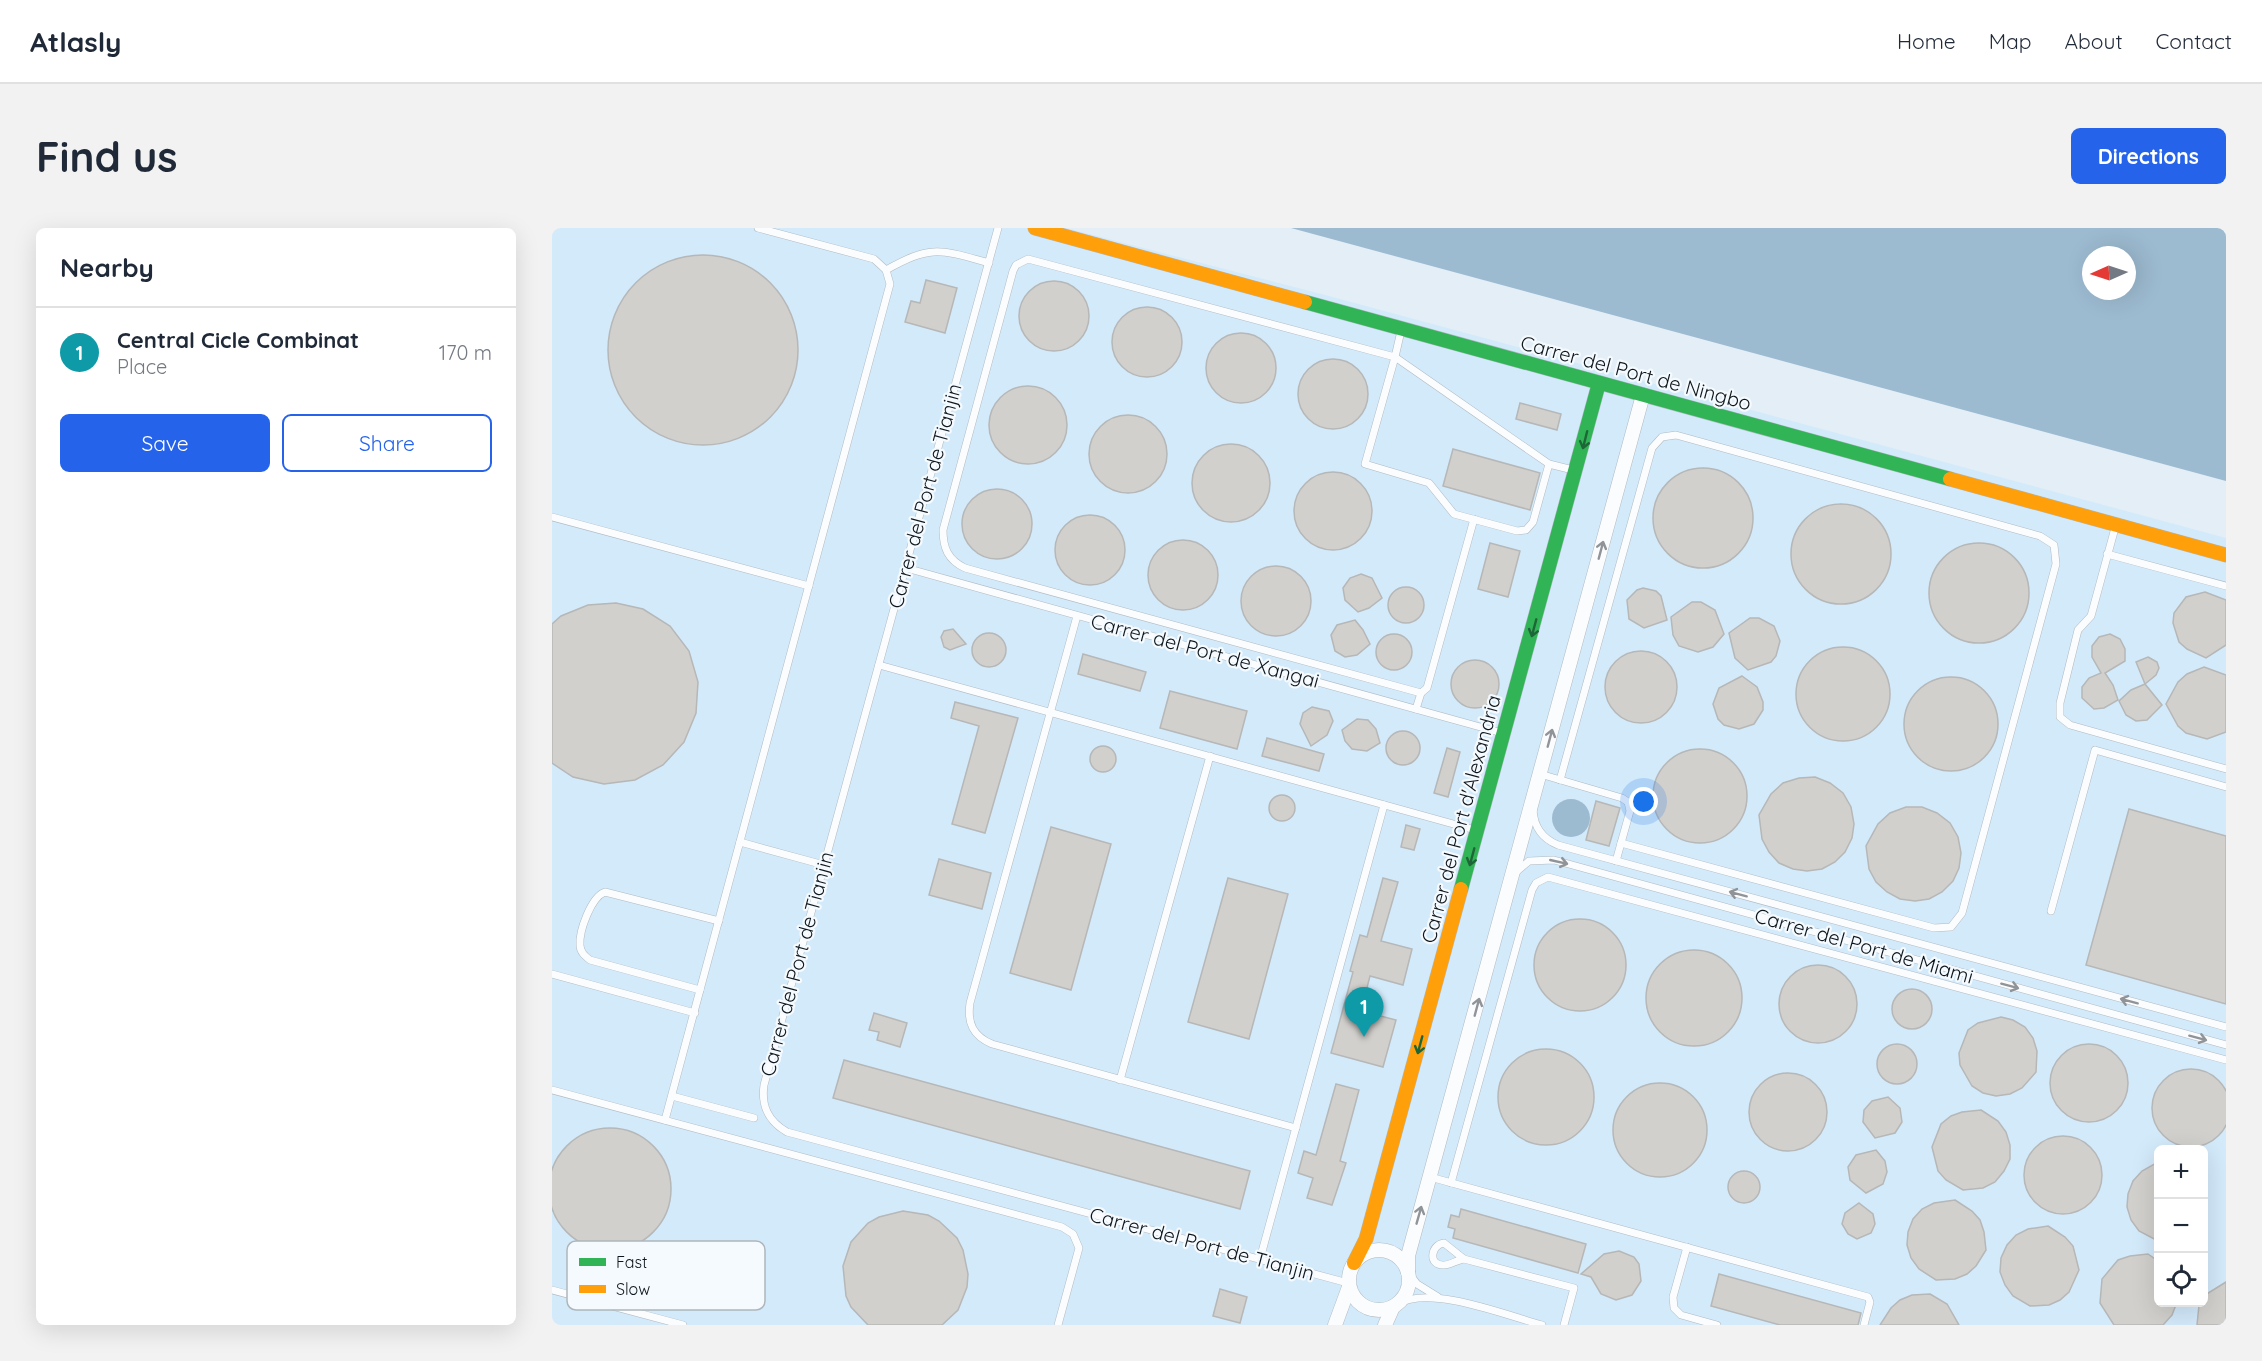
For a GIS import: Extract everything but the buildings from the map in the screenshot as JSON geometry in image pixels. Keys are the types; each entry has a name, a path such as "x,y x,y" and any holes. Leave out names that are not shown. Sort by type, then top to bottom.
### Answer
{"street":[{"name":"Carrer del Port de Ningbo","path":"1035,228 2226,555"},
{"name":"Carrer del Port d'Alexandria","path":"1354,1263 1366,1239 1577,471 1599,383"},
{"path":"1385,1325 1408,1288 1408,1256 1644,395"},
{"path":"1335,1325 1354,1263 1369,1251 1389,1251 1397,1256 1408,1272"},
{"path":"1349,1285 1363,1306 1378,1310 1395,1306"}],"lane":[{"path":"665,1120 890,284 886,270 874,259 758,228"},
{"name":"Carrer del Port de Tianjin","path":"998,228 764,1084 764,1106 776,1125 787,1131 1349,1285"},
{"path":"886,270 914,255 930,250 988,263"},
{"path":"1421,693 965,568 950,558 943,539 943,530 1013,271 1022,261 1036,258 1395,357 1549,464 1577,471"},
{"path":"1401,329 1365,464 1429,483 1451,512 1517,531 1531,527 1549,464"},
{"path":"1560,780 1652,448 1662,437 1676,435 2040,536 2054,545 2056,564 2038,632 1962,913 1951,927 1934,928 1621,843"},
{"path":"552,517 809,586"},
{"path":"1416,709 1421,693 1427,688 1474,519"},
{"path":"2115,525 2091,616 2078,630 2060,703 2060,717 2070,725 2226,769"},
{"path":"2107,554 2226,586"},
{"name":"Carrer del Port de Xangai","path":"906,568 1505,734"},
{"path":"1077,616 970,1003 969,1021 977,1035 992,1044 1296,1128"},
{"path":"879,665 1479,831"},
{"path":"2051,911 2095,750 2226,787"},
{"path":"1120,1080 1210,756"},
{"path":"1540,774 1625,799 1629,811 1616,861"},
{"name":"Carrer del Port de Miami","path":"1532,803 1536,826 1548,841 2226,1028"},
{"path":"1260,1259 1384,805"},
{"path":"740,842 824,865"},
{"name":"Carrer del Port de Miami","path":"1510,882 1516,872 1529,861 1554,860 2226,1045"},
{"path":"1451,1183 1532,890 1541,879 1548,877 2226,1060"},
{"path":"700,990 590,960 583,955 580,944 592,902 605,892 719,921"},
{"path":"552,974 695,1013"},
{"path":"552,1090 1062,1227 1072,1234 1079,1248 1058,1325"},
{"path":"672,1095 754,1118"},
{"path":"1430,1177 1869,1297 1870,1302 1864,1325"},
{"path":"1687,1247 1673,1297 1674,1308 1681,1315 1717,1325"},
{"path":"1464,1259 1574,1288 1564,1325"},
{"path":"1408,1272 1416,1284 1438,1297 1542,1325"},
{"path":"552,1290 567,1294"},
{"path":"1395,1306 1409,1299 1438,1297"},
{"path":"627,1310 683,1325"}],"shaded area":[{"path":"552,228 1066,228 1325,295 2226,538 2226,1325 552,1325"},
{"path":"1291,228 2226,228 2226,481"},
{"path":"1571,799 1585,804 1590,818 1585,832 1571,837 1557,832 1552,818 1557,804"}],"traffic: fast":[{"path":"1305,302 1950,479"},
{"path":"1461,889 1599,383"}],"traffic: slow":[{"path":"1035,228 1305,302"},
{"path":"1950,479 2226,555"},
{"path":"1354,1263 1366,1239 1461,889"}],"place":[{"name":"Central Cicle Combinat","path":"1364,1037"}]}
